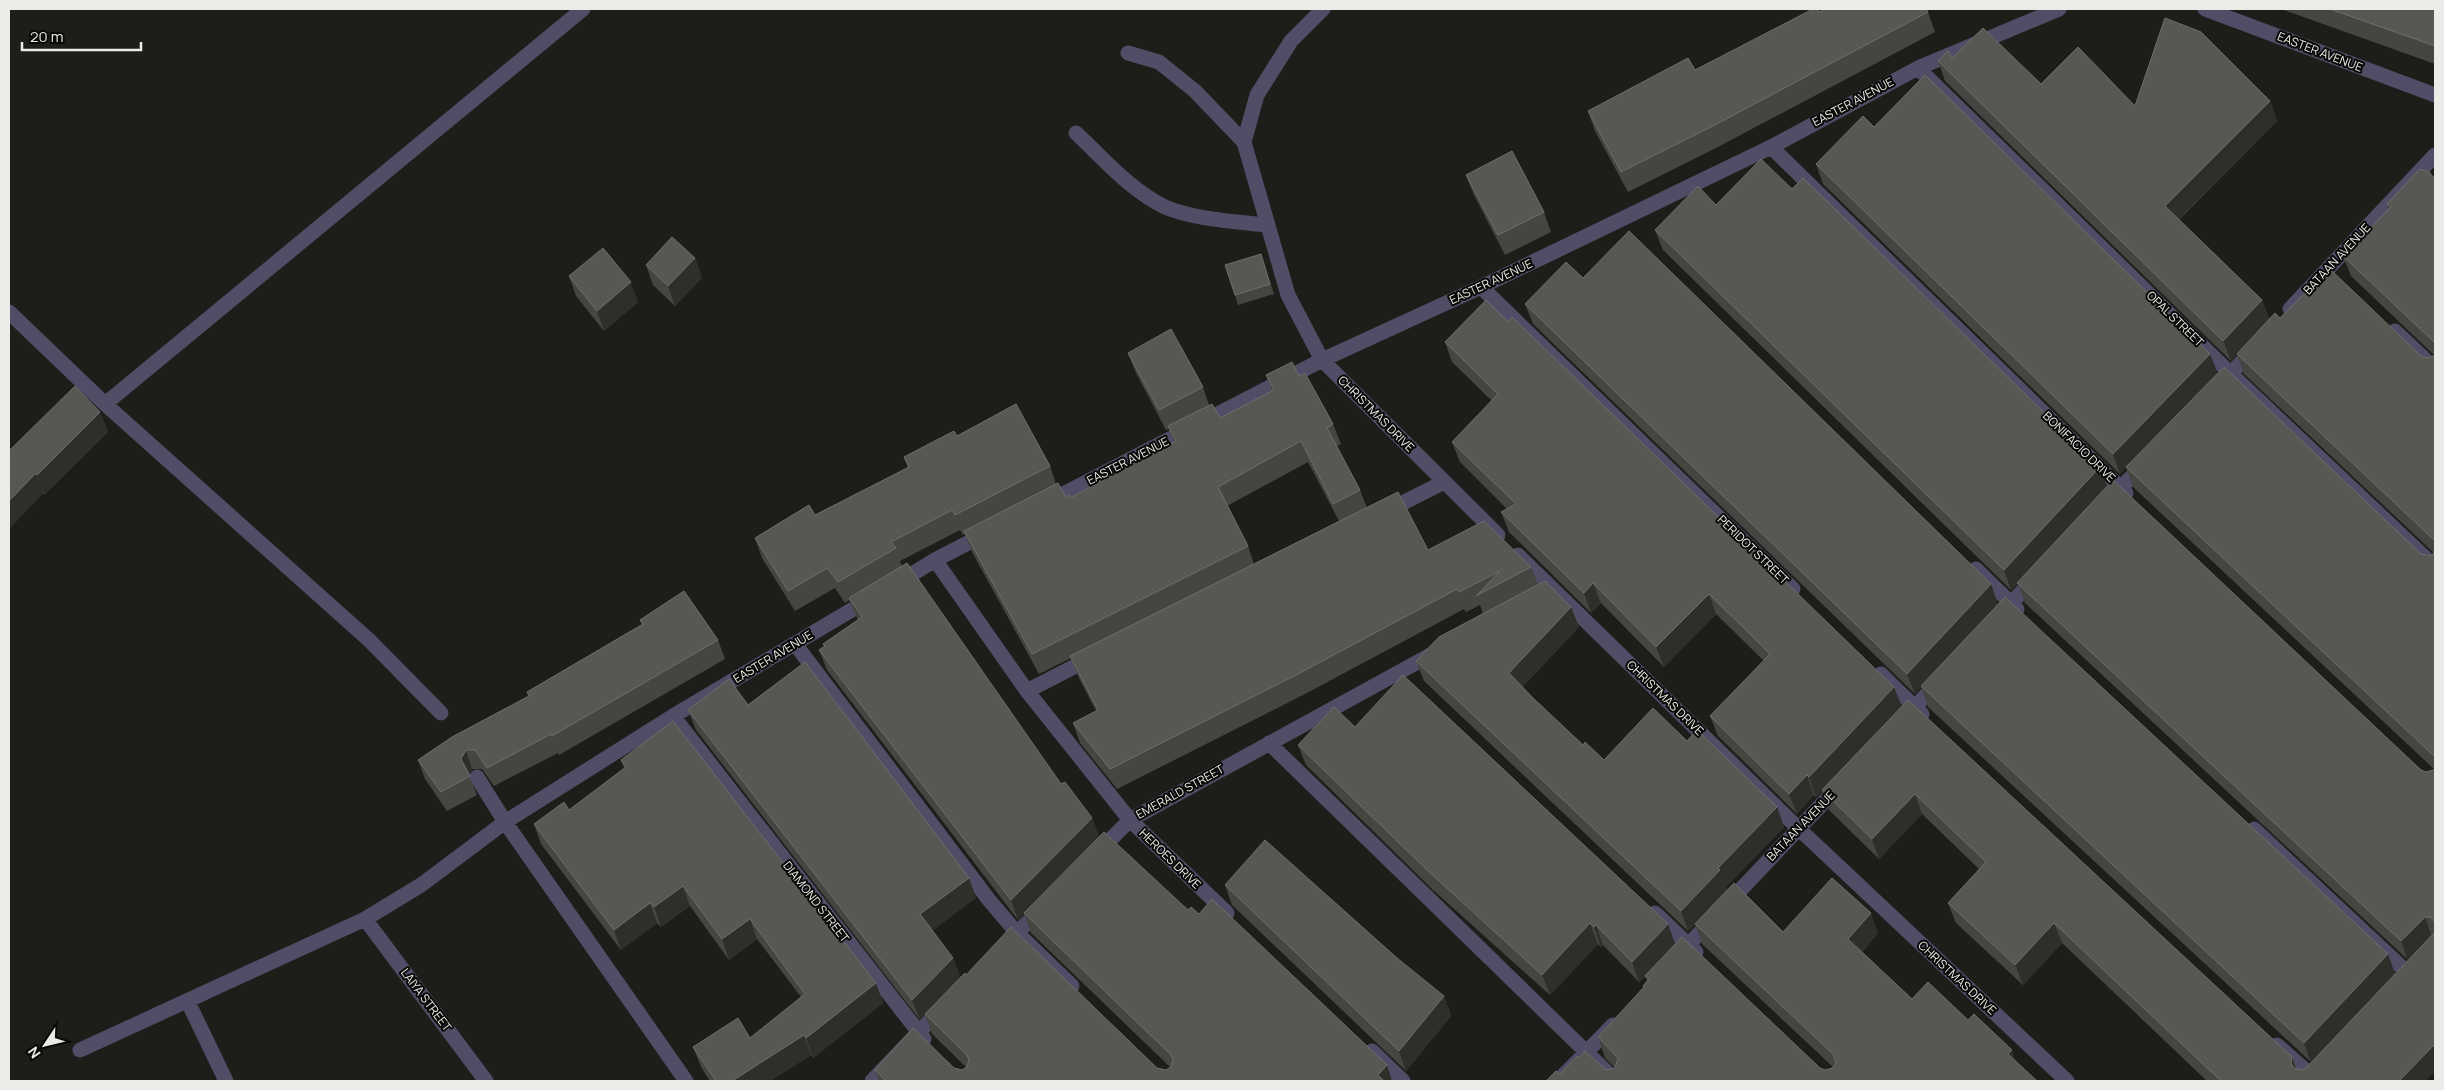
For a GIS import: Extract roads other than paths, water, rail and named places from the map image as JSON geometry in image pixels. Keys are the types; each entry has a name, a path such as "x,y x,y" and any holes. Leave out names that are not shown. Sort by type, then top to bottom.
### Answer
{"street":[{"path":"105,404 583,9"},
{"path":"1244,142 1256,95 1291,41 1323,9"},
{"name":"EASTER AVENUE","path":"1031,511 1322,360 1482,287 1771,147 1918,68 2059,9"},
{"name":"EASTER AVENUE","path":"2205,9 2435,95"},
{"path":"1128,54 1159,62 1195,91 1244,142"},
{"name":"OPAL STREET","path":"1918,68 2231,374 2435,567"},
{"path":"1076,133 1144,195 1166,207 1212,219 1267,225"},
{"name":"CHRISTMAS DRIVE","path":"1244,142 1288,295 1322,360 1798,828 2067,1081"},
{"name":"BONIFACIO DRIVE","path":"1771,147 2135,501"},
{"name":"BATAAN AVENUE","path":"2283,317 2435,156"},
{"path":"2422,170 2435,183"},
{"path":"1619,221 1633,235"},
{"path":"2329,268 2343,281"},
{"name":"PERIDOT STREET","path":"1482,287 1801,597"},
{"path":"9,312 105,404 369,640 441,713"},
{"path":"2386,322 2435,369"},
{"path":"2204,402 2264,338"},
{"path":"2100,509 2155,452"},
{"path":"1373,518 1444,482"},
{"name":"EASTER AVENUE","path":"80,1050 365,919 421,885 505,822 673,716 934,560 1004,524"},
{"name":"HEROES DRIVE","path":"934,560 1027,691 1130,820 1238,923"},
{"path":"1968,562 2026,617"},
{"path":"1985,631 2045,567"},
{"path":"1537,599 1554,590"},
{"path":"795,644 989,900 1017,933 1080,994"},
{"name":"EMERALD STREET","path":"1087,863 1130,820 1451,644"},
{"path":"1027,691 1107,651"},
{"path":"1872,666 1937,727"},
{"path":"1399,672 1414,685"},
{"path":"1888,736 1947,673"},
{"name":"DIAMOND STREET","path":"673,716 918,1033 932,1047"},
{"path":"1269,743 1586,1054 1616,1081"},
{"name":"BATAAN AVENUE","path":"1668,967 1853,771"},
{"path":"477,777 505,822 686,1081"},
{"path":"2243,819 2410,974"},
{"path":"990,960 1052,898"},
{"path":"1645,904 1710,966"},
{"name":"LAIYA STREET","path":"365,919 486,1081"},
{"path":"2396,987 2422,960"},
{"path":"872,1081 951,1000"},
{"path":"188,1002 226,1081"},
{"path":"1558,1081 1620,1018"},
{"path":"2268,1036 2310,1079 2325,1063"},
{"path":"1360,1040 1403,1081"}]}
